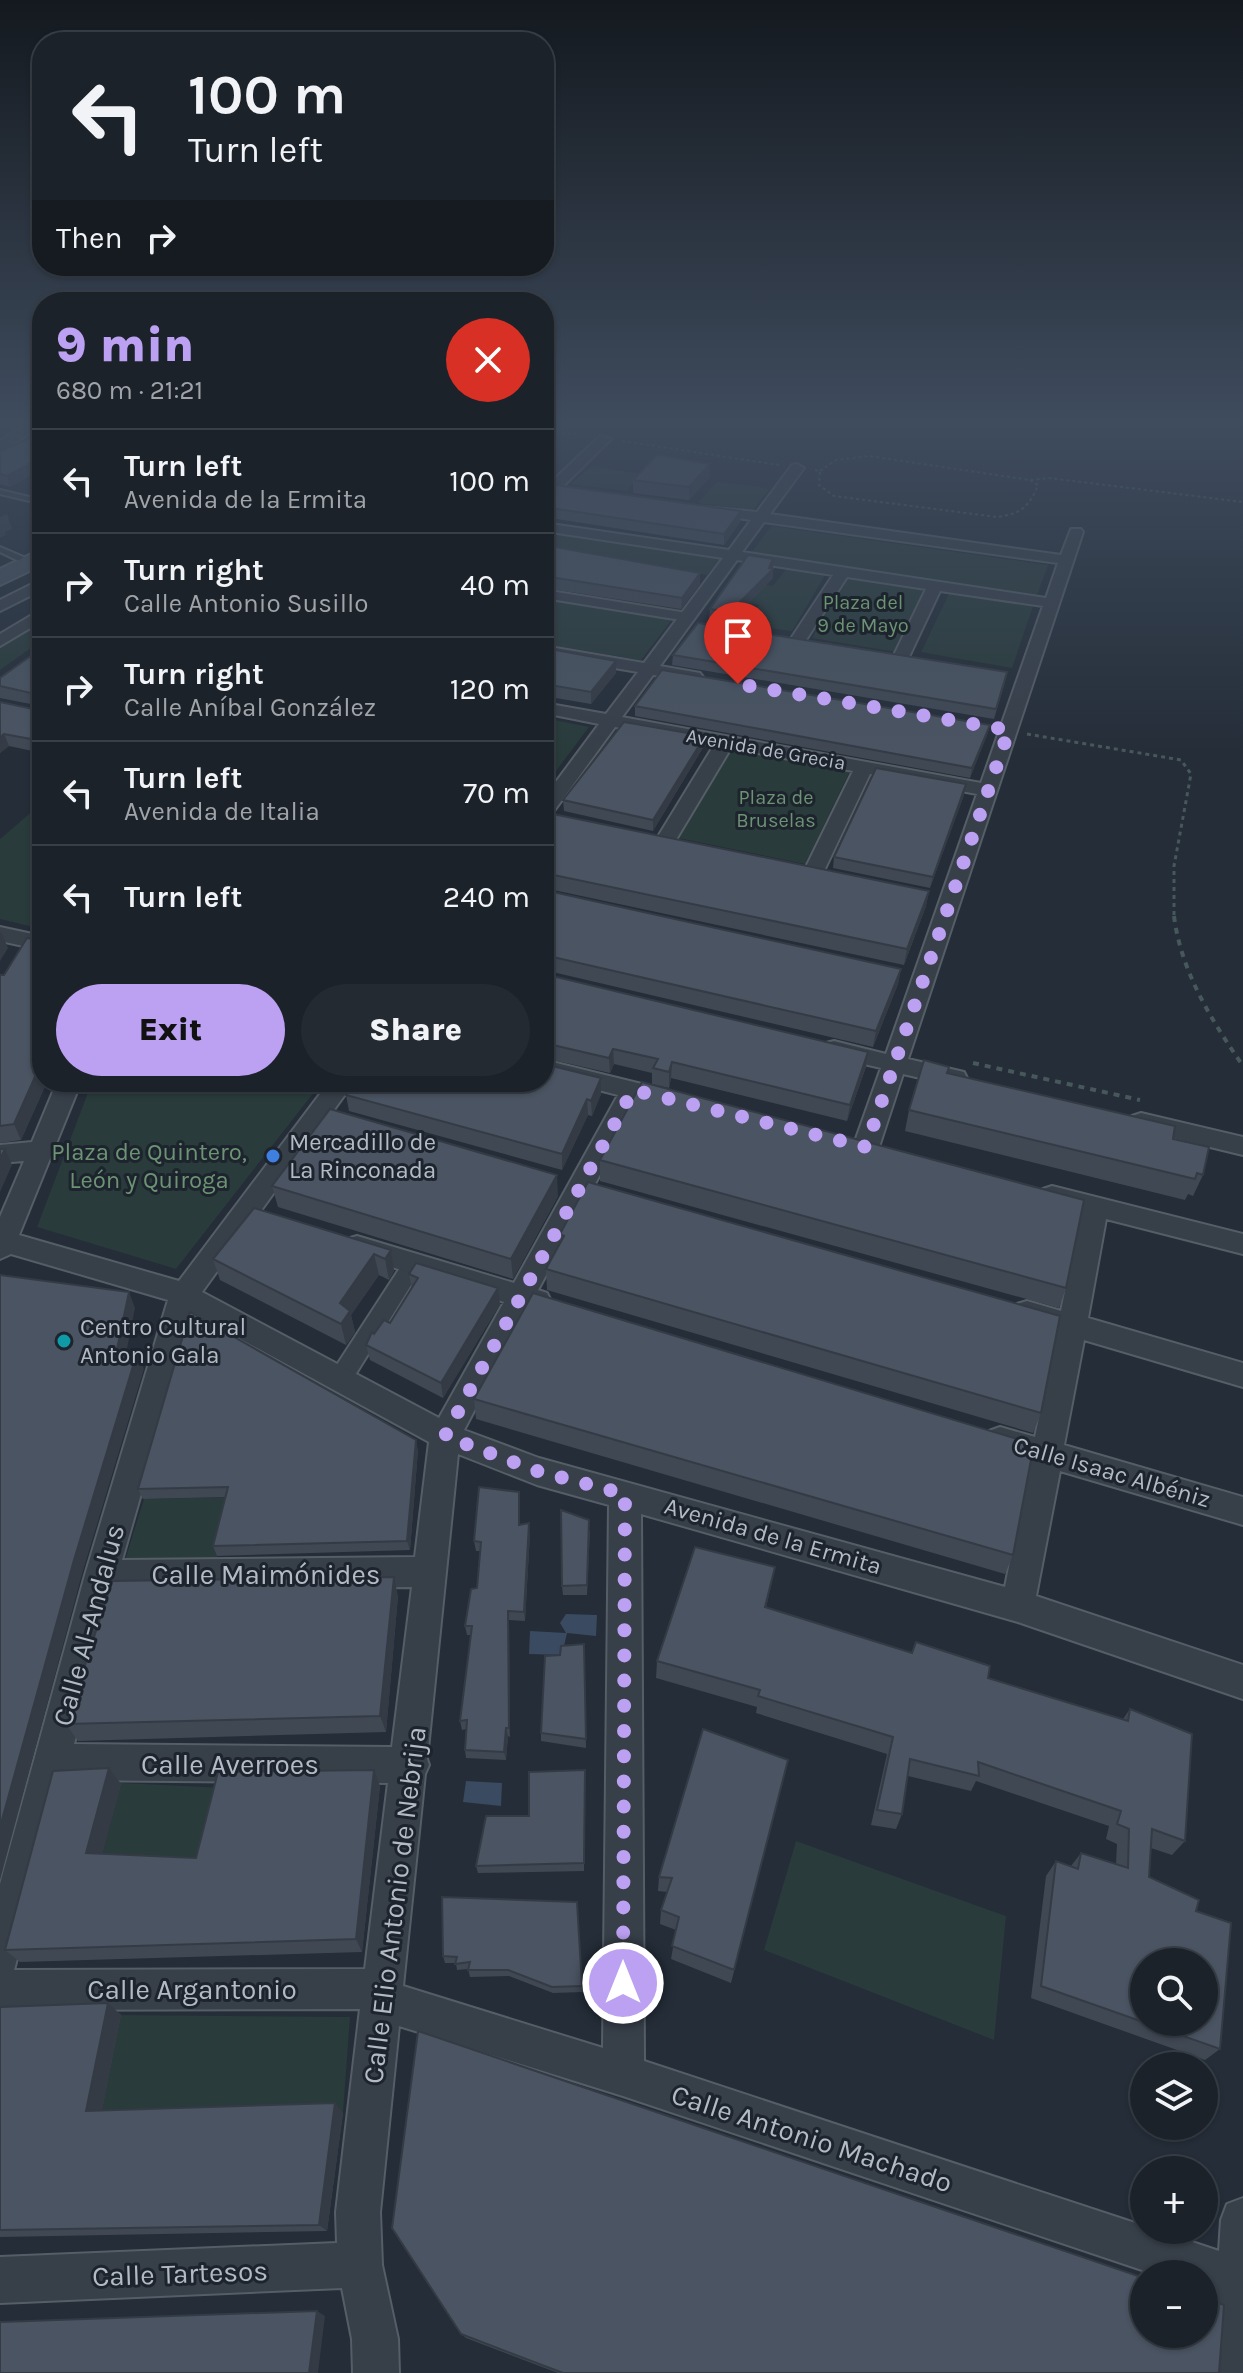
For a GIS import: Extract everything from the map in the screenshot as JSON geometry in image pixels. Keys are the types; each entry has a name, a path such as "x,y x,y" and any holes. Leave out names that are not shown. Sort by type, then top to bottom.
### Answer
{"street":[{"path":"583,533 1051,603"},
{"path":"554,809 647,669 689,621 707,577 732,555 748,533"},
{"path":"872,533 1066,560"},
{"path":"866,1147 894,1064 915,977 943,899 989,790 1002,728 1018,676 1051,603 1076,533"},
{"path":"798,640 843,572"},
{"path":"901,657 935,586"},
{"path":"0,606 32,589"},
{"path":"554,596 689,621"},
{"path":"0,641 32,620"},
{"path":"554,653 710,680"},
{"name":"Avenida de Grecia","path":"554,710 989,790"},
{"path":"664,843 725,742"},
{"path":"813,873 864,767"},
{"path":"0,934 32,940"},
{"path":"14,962 32,944"},
{"path":"818,1045 985,1085"},
{"path":"554,1070 680,1102"},
{"path":"445,1436 633,1090"},
{"path":"2,1245 65,1092"},
{"path":"184,1295 335,1092"},
{"path":"319,1114 350,1123"},
{"path":"1121,1117 1243,1146"},
{"path":"835,1140 896,1155"},
{"path":"0,1154 41,1150"},
{"path":"549,1181 610,1197"},
{"path":"1034,1191 1243,1244"},
{"path":"1018,1606 1095,1207"},
{"path":"247,1211 277,1221"},
{"path":"338,1240 567,1311"},
{"name":"Avenida de la Ermita","path":"2,1245 159,1285 184,1295 445,1436 537,1471 1018,1606 1243,1682"},
{"path":"339,1381 414,1263"},
{"name":"Calle Al-Andalus","path":"0,1956 101,1575 184,1295"},
{"path":"996,1304 1243,1375"},
{"name":"Calle Isaac Albéniz","path":"970,1431 1243,1511"},
{"name":"Calle Elio Antonio de Nebrija","path":"376,2373 375,2339 360,2265 358,2212 411,1765 445,1436"},
{"path":"623,2075 625,1494"},
{"name":"Calle Maimónides","path":"101,1575 432,1572"},
{"name":"Calle Averroes","path":"50,1762 411,1765"},
{"name":"Calle Argantonio","path":"0,1990 383,1995"},
{"name":"Calle Antonio Machado","path":"383,1995 1239,2280"},
{"path":"1234,2373 1243,2220"},
{"name":"Calle Tartesos","path":"0,2280 360,2265"}],"lane":[{"path":"0,549 23,565"}],"path":[{"path":"1002,728 1181,760 1191,774 1174,865 1171,916 1188,977 1219,1032 1243,1066"}],"green space":[{"path":"766,533 819,533 1048,565 1037,595 752,552"},
{"path":"554,534 719,559 707,575 554,552"},
{"path":"786,569 825,575 792,631 748,625 759,605 719,599 732,580 773,586"},
{"name":"Plaza del 9 de Mayo","path":"846,579 925,590 896,652 812,638"},
{"path":"949,594 1033,606 1012,668 921,652"},
{"path":"554,599 673,618 641,660 554,646"},
{"path":"32,627 32,647 0,670 0,647"},
{"path":"554,720 589,727 554,774"},
{"name":"Plaza de Bruselas","path":"732,750 850,771 805,864 678,838"},
{"path":"32,812 32,927 0,919 0,839"},
{"name":"Plaza de Quintero, León y Quiroga","path":"88,1092 314,1092 176,1269 37,1227"},
{"path":"232,1497 217,1558 125,1560 144,1499"},
{"path":"121,1783 227,1788 206,1872 99,1868"},
{"path":"796,1841 1006,1916 994,2040 764,1950"},
{"path":"121,2015 350,2017 343,2113 100,2120"}],"water":[{"path":"566,1614 597,1615 596,1636 567,1633 562,1655 529,1654 530,1631 566,1633 560,1623"},
{"path":"466,1781 502,1783 501,1806 463,1802"}],"building":[{"path":"554,547 700,573 682,598 554,578"},
{"path":"748,555 773,559 769,568 773,569 737,605 747,606 741,614 710,609"},
{"path":"698,623 1007,672 996,709 673,655"},
{"path":"554,650 616,661 591,692 554,686"},
{"path":"32,655 32,693 0,686 0,678"},
{"path":"662,670 990,725 972,768 635,706"},
{"path":"0,702 32,709 32,739 4,734 0,737"},
{"path":"624,722 705,736 653,820 563,800"},
{"path":"876,768 966,784 933,877 834,857"},
{"path":"554,814 929,891 907,949 554,875"},
{"path":"554,892 901,969 876,1031 554,957"},
{"path":"27,938 32,939 32,1084 14,1124 0,1126 0,975 4,975"},
{"path":"554,976 868,1052 850,1105 672,1062 669,1072 653,1068 658,1059 613,1049 609,1058 554,1045"},
{"path":"924,1060 949,1067 947,1073 1175,1126 1173,1139 1209,1147 1203,1175 1197,1173 1195,1179 909,1110"},
{"path":"554,1066 601,1078 591,1101 587,1099 562,1154 346,1095 348,1092 554,1092"},
{"path":"642,1082 1084,1200 1066,1288 600,1160"},
{"path":"330,1109 557,1175 511,1259 272,1186"},
{"path":"588,1182 1060,1316 1041,1413 546,1269 564,1236 560,1234"},
{"path":"254,1208 391,1250 385,1259 374,1254 340,1303 350,1311 341,1324 213,1259"},
{"path":"416,1263 498,1288 441,1383 366,1345 372,1332 374,1334 384,1320 390,1323 418,1278 409,1274"},
{"path":"0,1275 129,1292 116,1354 137,1353 74,1560 0,1827"},
{"path":"533,1293 1034,1444 1013,1555 474,1399"},
{"path":"190,1312 416,1440 407,1541 213,1546 228,1487 138,1489"},
{"path":"479,1487 519,1492 519,1525 529,1523 524,1612 508,1611 509,1728 506,1728 504,1752 465,1750 467,1720 460,1721 472,1626 465,1626 471,1589 477,1588 481,1542 474,1541"},
{"path":"561,1510 589,1520 587,1585 562,1586"},
{"path":"695,1547 775,1567 765,1607 912,1653 916,1642 990,1666 988,1678 1128,1721 1130,1709 1192,1734 1185,1841 1152,1829 1149,1877 1199,1900 1196,1911 1231,1923 1220,2049 1183,2036 1218,2036 1218,1948 1130,1948 1130,2017 1041,1986 1056,1861 1078,1869 1081,1853 1128,1868 1129,1829 1117,1824 1121,1811 978,1762 979,1776 910,1759 902,1814 877,1810 893,1737 758,1696 760,1690 657,1661"},
{"path":"394,1577 380,1716 66,1724 112,1581"},
{"path":"584,1644 586,1739 541,1733 545,1656 560,1655 561,1646"},
{"path":"703,1729 788,1760 734,1970 672,1946 679,1917 661,1910 672,1878 659,1877"},
{"path":"109,1768 86,1853 196,1858 218,1772 374,1770 356,1939 5,1950 53,1771"},
{"path":"585,1770 584,1863 476,1866 486,1816 529,1816 529,1772"},
{"path":"442,1897 577,1902 582,1986 552,1987 508,1970 468,1970 470,1962 455,1964 457,1957 443,1956"},
{"path":"108,2003 86,2111 335,2103 319,2225 0,2230 0,2007"},
{"path":"418,2031 1130,2273 1130,2348 1218,2348 1218,2303 1224,2305 1219,2373 563,2373 461,2334 392,2228"},
{"path":"317,2311 309,2373 0,2373 0,2322"}],"place":[{"name":"Mercadillo de La Rinconada","path":"273,1156"},
{"name":"Centro Cultural Antonio Gala","path":"64,1341"}],"route":[{"path":"623,1983 625,1494 537,1471 445,1436 633,1090 866,1147 1009,730 738,684"}]}
